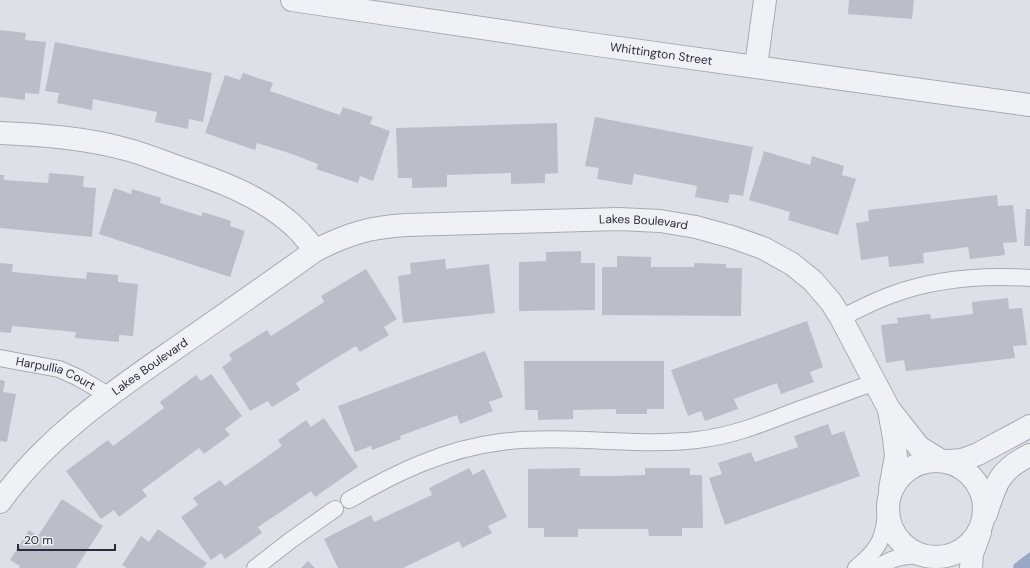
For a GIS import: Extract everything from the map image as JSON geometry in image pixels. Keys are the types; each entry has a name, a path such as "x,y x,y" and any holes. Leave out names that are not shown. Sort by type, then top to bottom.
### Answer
{"street":[{"name":"Whittington Street","path":"292,0 583,43 1030,105"},
{"path":"756,66 765,0"},
{"path":"0,133 55,136 94,142 129,150 220,181 251,197 278,214 300,232 316,250"},
{"name":"Lakes Boulevard","path":"0,502 13,483 46,449 108,395 316,250 340,238 366,230 388,226 573,219 619,219 660,222 696,227 732,237 762,248 792,264 813,280 841,318 889,409"},
{"path":"889,409 919,447 944,461 962,467 973,477 981,490 985,504 982,524 972,542 960,551 946,557 932,560 907,548 896,536 889,522 889,499 896,456 889,409"},
{"path":"889,499 898,479 909,468 924,462 962,460 978,454 1030,426"},
{"path":"971,568 972,554 996,483 1014,464 1030,455"}],"lane":[{"path":"841,318 890,295 916,286 943,280 982,277 1030,278"},
{"name":"Harpullia Court","path":"0,358 59,369 79,378 108,395"},
{"path":"349,500 387,479 423,462 451,452 476,446 501,442 534,440 672,441 719,437 742,431 875,382"},
{"path":"856,568 869,557 880,542 885,528 889,499"},
{"path":"255,568 335,509"},
{"path":"877,568 887,561 901,556 932,560"}],"water":[{"path":"1030,552 1030,568 1013,568 1014,564"}],"building":[{"path":"849,0 914,0 912,19 848,14"},
{"path":"0,30 26,33 25,40 46,42 39,94 25,93 25,100 0,97"},
{"path":"55,42 212,73 203,122 189,119 188,129 155,122 157,112 93,99 92,110 57,103 59,93 45,91"},
{"path":"243,73 273,83 270,91 340,115 343,107 373,117 370,124 390,131 373,181 360,176 358,183 316,169 318,164 292,154 257,143 255,150 205,133 225,75 240,80"},
{"path":"595,117 753,147 743,196 730,194 728,203 695,197 697,186 634,174 632,185 597,179 599,168 585,166"},
{"path":"557,123 558,173 545,174 545,183 511,184 511,173 447,175 447,187 412,188 412,178 398,178 396,128"},
{"path":"764,151 810,165 812,156 844,166 842,175 856,179 838,235 788,220 790,212 749,200"},
{"path":"49,173 84,176 83,187 96,188 92,237 0,228 0,175 4,175 4,180 48,183"},
{"path":"114,188 131,194 132,189 161,198 160,203 201,216 203,212 231,221 230,226 245,231 230,277 99,234"},
{"path":"997,195 998,206 1013,205 1017,242 1003,243 1005,255 970,259 968,247 923,253 924,263 889,267 888,256 861,260 856,223 869,221 868,210"},
{"path":"1026,209 1030,209 1030,246 1024,246"},
{"path":"581,251 581,263 595,263 595,310 519,311 519,262 546,261 546,252"},
{"path":"617,256 651,257 651,267 694,267 694,263 726,264 726,268 742,268 741,316 602,315 602,267 617,267"},
{"path":"445,259 446,269 489,264 495,313 403,323 398,276 411,274 410,263"},
{"path":"0,263 13,264 12,272 86,279 87,272 118,275 118,282 138,284 133,336 119,335 119,342 75,338 76,332 12,326 11,333 0,332"},
{"path":"366,269 397,319 384,327 389,335 360,352 356,346 326,364 296,383 300,390 272,407 268,401 250,411 222,367 232,360 229,354 267,330 271,336 324,302 321,296"},
{"path":"1008,298 1009,309 1022,308 1027,345 1013,346 1015,358 906,371 904,360 886,363 881,325 898,323 897,318 930,314 931,319 973,314 972,302"},
{"path":"807,321 823,367 810,372 814,382 781,394 777,383 734,399 738,409 705,421 701,411 688,416 671,370"},
{"path":"485,351 503,397 489,402 493,411 460,424 457,415 400,436 401,439 372,450 371,446 355,452 338,406"},
{"path":"524,361 664,361 664,409 647,409 647,414 616,414 616,409 573,410 573,419 538,420 538,410 525,410"},
{"path":"211,374 242,416 225,429 230,435 204,454 199,448 142,490 147,496 119,517 114,510 101,519 66,471 108,440 113,446 164,408 160,402 196,375 201,381"},
{"path":"0,380 5,381 3,392 16,394 7,442 0,441"},
{"path":"324,418 358,467 315,497 311,491 258,527 262,533 225,559 221,553 211,560 181,517 198,505 193,498 220,480 225,486 282,446 278,440 306,420 311,427"},
{"path":"828,424 832,435 844,431 860,476 725,525 709,478 722,474 718,463 751,452 755,462 798,447 794,436"},
{"path":"469,468 473,475 484,469 507,517 488,526 492,533 462,548 459,541 403,568 338,568 324,539 371,515 374,522 432,495 429,488"},
{"path":"580,468 580,476 612,476 645,475 645,468 690,468 690,475 702,475 703,528 682,528 682,536 649,536 648,529 578,529 578,537 544,537 544,528 528,528 528,469"},
{"path":"62,499 103,526 76,568 19,568 20,566 10,560 29,530 38,536"},
{"path":"158,529 207,563 203,568 127,568 122,565 141,536 149,542"},
{"path":"308,561 315,568 301,568"}]}
